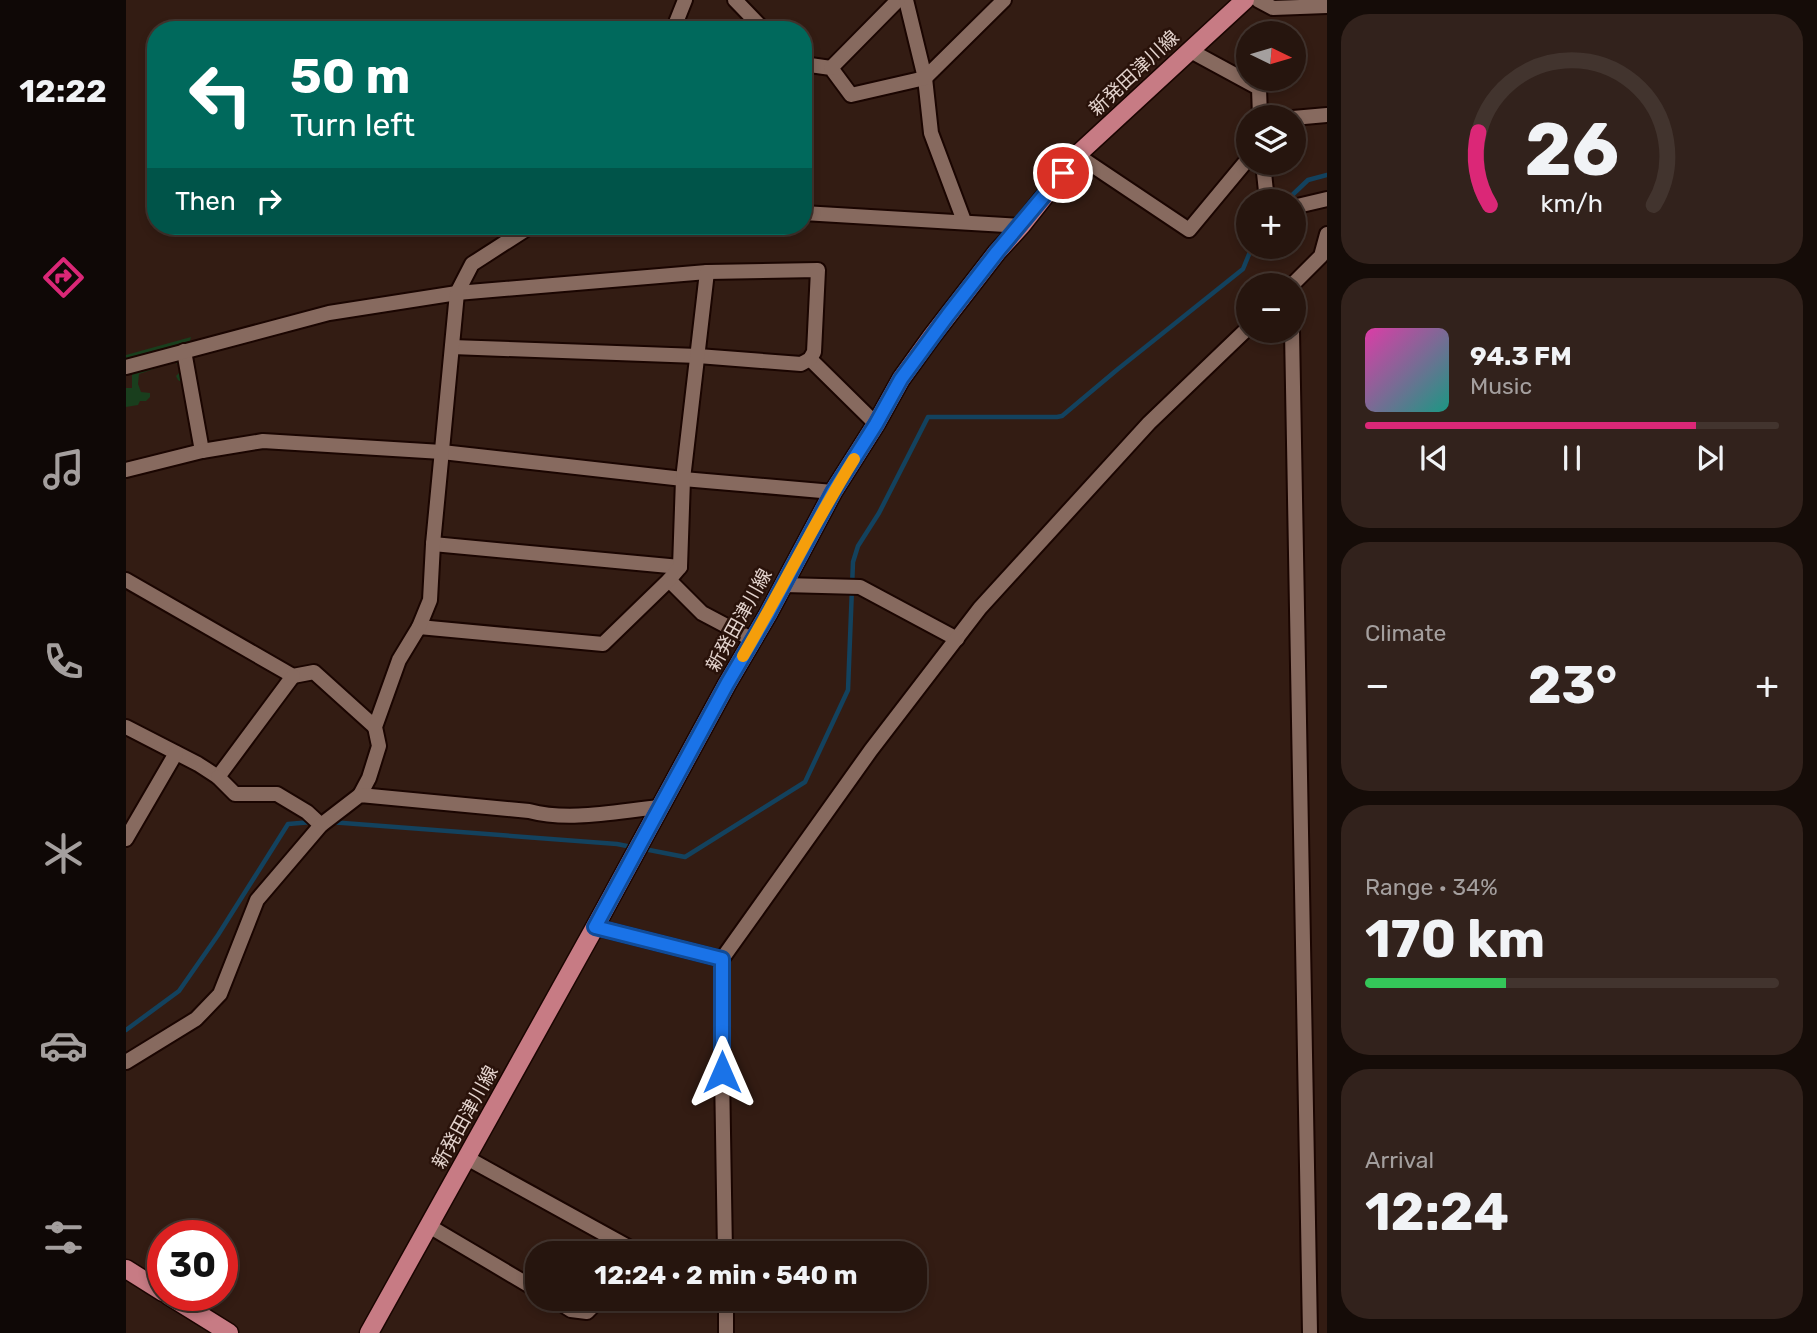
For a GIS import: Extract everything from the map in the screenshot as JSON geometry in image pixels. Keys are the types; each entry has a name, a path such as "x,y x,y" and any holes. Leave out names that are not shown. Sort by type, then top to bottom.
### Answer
{"main road":[{"name":"新発田津川線","path":"369,1333 833,492 901,379 997,252 1077,155 1245,0"},
{"path":"126,1269 147,1282"},
{"path":"193,1311 229,1333"}],"street":[{"path":"677,21 685,0"},
{"path":"735,0 755,21"},
{"path":"831,68 898,0"},
{"path":"906,0 925,78 931,133 964,221"},
{"path":"812,65 831,68 851,95 925,78 1004,0"},
{"path":"1258,0 1273,8 1327,6"},
{"path":"1189,50 1259,88 1260,105"},
{"path":"1306,117 1327,115"},
{"path":"1077,155 1189,230 1236,173"},
{"path":"1306,204 1327,199"},
{"path":"812,213 1021,226"},
{"path":"1305,273 1324,256 1327,234"},
{"path":"126,1062 196,1019 220,994 257,900 321,825 360,795 369,778 379,746 375,727 399,660 419,626 430,600 457,293 472,264 517,235"},
{"path":"126,367 329,313 457,293 707,272 818,270 814,352 810,359 801,364 698,356 452,347"},
{"path":"419,626 603,644 680,567 683,479 707,272"},
{"path":"725,1241 722,959 872,750 980,608 1149,423 1236,340"},
{"path":"1292,343 1310,1333"},
{"path":"184,351 202,451"},
{"path":"810,359 876,424"},
{"path":"126,470 202,451 263,441 442,452 683,479 833,492"},
{"path":"433,544 680,567"},
{"path":"126,580 293,676 314,672 375,727"},
{"path":"669,580 702,613 753,640"},
{"path":"783,585 860,587 957,639"},
{"path":"218,778 293,676"},
{"path":"126,727 198,764 236,794 277,794 307,812 321,825"},
{"path":"126,839 176,753"},
{"path":"360,795 528,811 547,816 661,807"},
{"path":"595,927 722,959"},
{"path":"467,1158 617,1241"},
{"path":"429,1226 525,1283"},
{"path":"726,1311 726,1333"}],"green space":[{"path":"191,337 190,341 126,358 126,355"},
{"path":"174,358 181,363 183,383 176,376 179,373 179,365 174,362 139,374 141,392 150,393 150,397 146,401 140,401 138,405 126,407 126,388 132,388 132,370"}],"waterway":[{"path":"1299,189 1308,180 1327,175"},
{"path":"644,849 685,857 805,782 848,690 853,562 858,546 879,513 928,417 1062,416 1243,269 1247,259"},
{"path":"126,1030 179,991 288,824 312,822"},
{"path":"330,822 632,847"}],"slow traffic":[{"path":"743,656 854,459"}],"route":[{"path":"722,1072 722,959 595,927 833,492 901,379 997,252 1063,173"}]}
